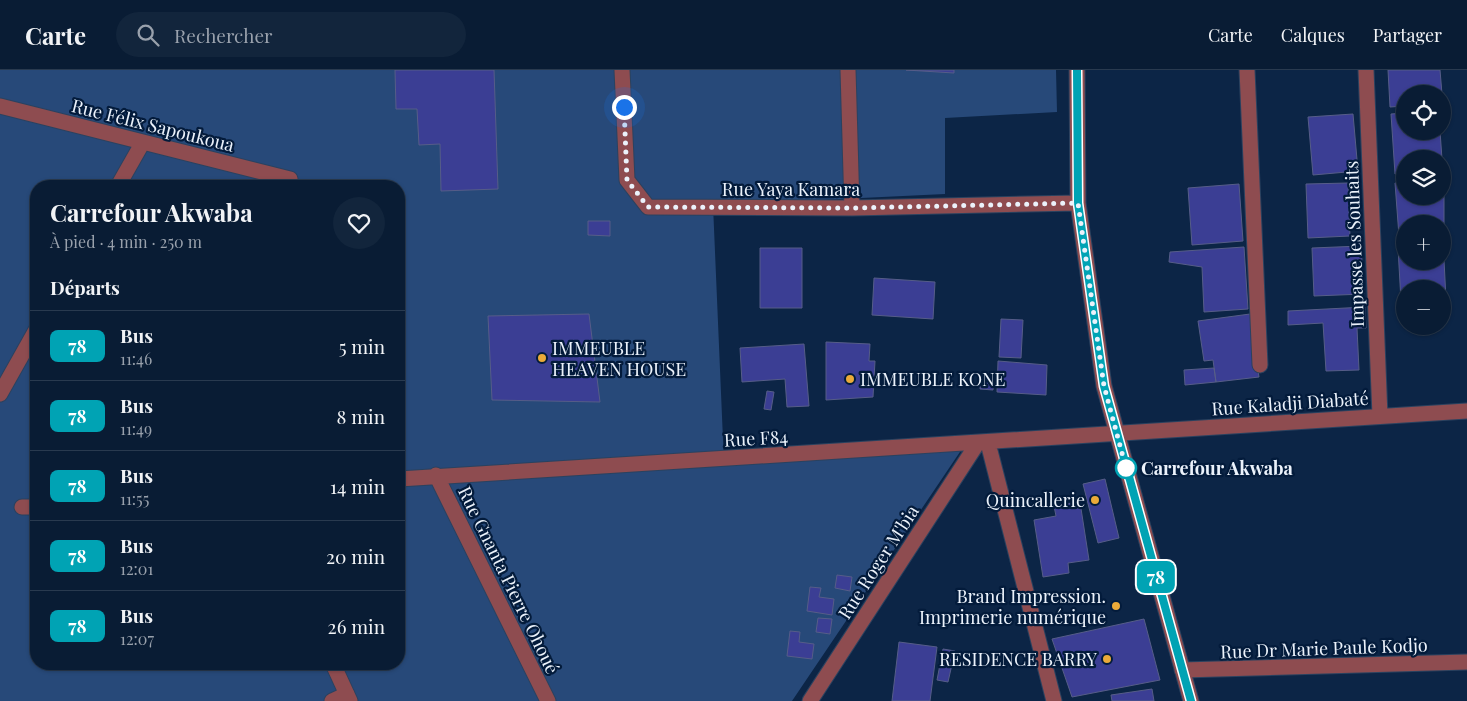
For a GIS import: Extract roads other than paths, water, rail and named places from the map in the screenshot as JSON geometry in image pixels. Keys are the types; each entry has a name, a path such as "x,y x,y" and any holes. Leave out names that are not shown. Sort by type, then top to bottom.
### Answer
{"street":[{"name":"Rue Yaya Kamara","path":"622,70 627,180 648,207 852,208 1078,203"},
{"path":"848,70 852,208"},
{"path":"1077,70 1078,203 1104,386 1191,701"},
{"path":"1247,70 1260,365"},
{"name":"Impasse les Souhaits","path":"1366,70 1380,416"},
{"name":"Rue Félix Sapoukoua","path":"0,106 290,180"},
{"path":"121,180 143,142"},
{"path":"0,394 30,341"},
{"name":"Rue Kaladji Diabaté","path":"1116,433 1467,411"},
{"name":"Rue F84","path":"405,478 436,475 982,444 1116,433"},
{"path":"982,444 1054,701"},
{"name":"Rue Roger M'bia","path":"810,701 982,444"},
{"name":"Rue Gnanta Pierre Ohoué","path":"436,475 548,701"},
{"name":"Rue Dr Marie Paule Kodjo","path":"1182,670 1467,662"},
{"path":"332,701 348,697 336,670"}],"place":[{"name":"IMMEUBLE HEAVEN HOUSE","path":"542,358"},
{"name":"IMMEUBLE KONE","path":"850,379"},
{"name":"Carrefour Akwaba","path":"1126,468"},
{"name":"Quincallerie","path":"1095,500"},
{"name":"Brand Impression. Imprimerie numérique","path":"1116,606"},
{"name":"RESIDENCE BARRY","path":"1107,659"}]}
